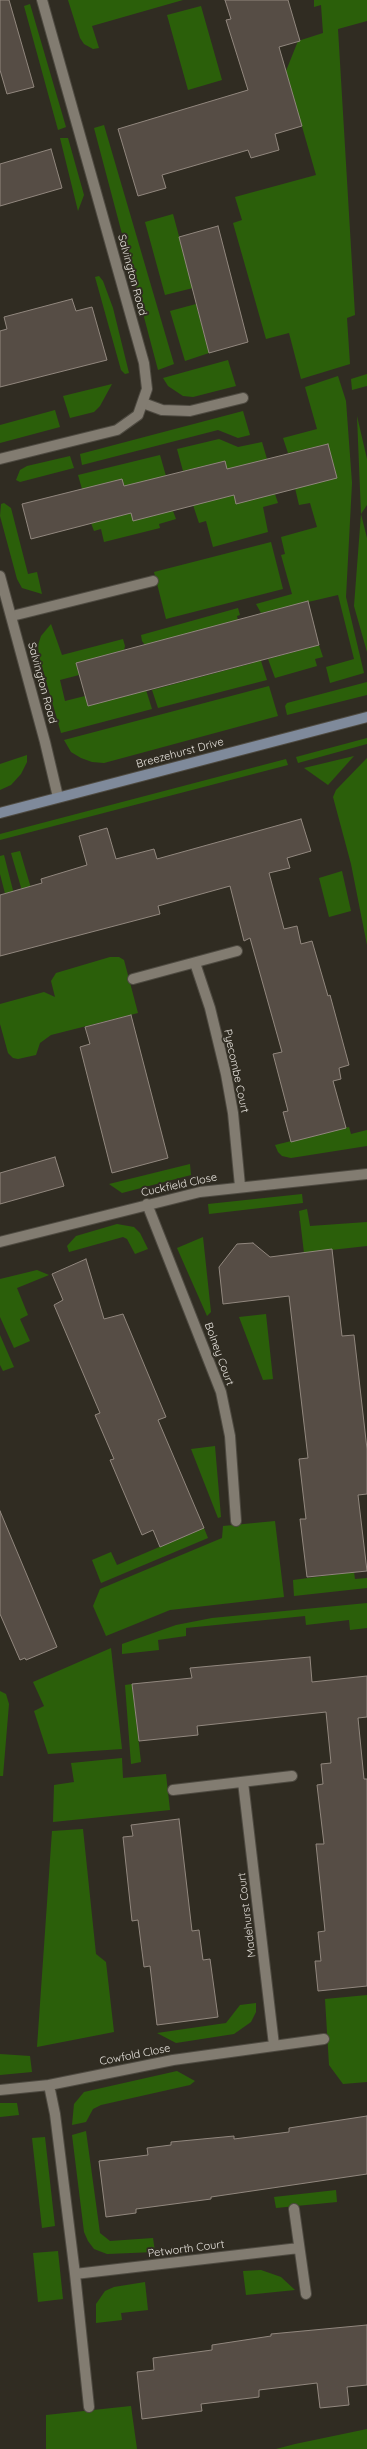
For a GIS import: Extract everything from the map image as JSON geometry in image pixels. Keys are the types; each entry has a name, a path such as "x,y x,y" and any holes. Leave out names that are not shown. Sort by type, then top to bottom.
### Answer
{"street":[{"name":"Salvington Road","path":"0,460 117,430 138,415 147,389 144,363 42,0"},
{"path":"143,403 162,410 190,411 243,398"},
{"name":"Salvington Road","path":"0,576 12,616 58,797"},
{"path":"12,616 153,581"},
{"name":"Breezehurst Drive","path":"0,812 367,717"},
{"path":"133,979 237,951"},
{"name":"Pyecombe Court","path":"195,963 210,1008 226,1074 233,1113 240,1186"},
{"name":"Cuckfield Close","path":"0,1242 147,1204 200,1192 240,1186 367,1174"},
{"name":"Bolney Court","path":"147,1204 220,1392 230,1436 236,1521"},
{"path":"173,1790 292,1776"},
{"name":"Madehurst Court","path":"243,1782 274,2045"},
{"name":"Cowfold Close","path":"0,2090 49,2085 173,2060 324,2039"},
{"path":"49,2085 56,2122 75,2274 89,2406"},
{"path":"294,2210 306,2294"},
{"name":"Petworth Court","path":"75,2274 299,2248"}],"green space":[{"path":"68,0 183,0 92,26 99,48 93,49 84,44 80,38"},
{"path":"314,0 367,0 367,21 338,29 355,315 347,318 350,364 301,379 289,333 266,339 233,223 242,220 235,197 316,175 286,71 298,41 323,33 321,5 314,7"},
{"path":"30,4 66,127 58,130 24,6"},
{"path":"201,6 222,80 188,90 167,15"},
{"path":"104,125 174,364 158,370 94,128"},
{"path":"60,138 68,138 84,195 78,211"},
{"path":"173,214 193,288 165,295 145,222"},
{"path":"99,276 103,281 113,308 129,373 125,374 121,370 95,277"},
{"path":"196,304 209,353 185,361 170,311"},
{"path":"228,360 236,386 193,397 183,396 168,386 163,378"},
{"path":"367,374 367,386 352,390 351,379"},
{"path":"338,376 346,401 352,483 346,597 364,673 330,683 326,667 354,659 338,595 261,613 256,604 292,594 281,555 285,554 281,537 317,527 310,503 299,505 295,488 337,478 328,444 288,453 283,438 317,429 305,387"},
{"path":"112,384 100,406 94,412 70,418 63,396"},
{"path":"55,410 60,427 0,443 0,425"},
{"path":"243,411 250,435 238,438 218,430 82,465 80,454"},
{"path":"357,416 367,459 367,505 361,514"},
{"path":"219,439 238,447 262,442 267,459 227,469 225,461 183,471 177,449"},
{"path":"160,455 166,476 124,486 122,479 82,489 78,475"},
{"path":"70,456 74,468 20,482 16,480 20,470 27,466"},
{"path":"275,494 278,503 263,507 268,532 213,547 206,521 199,523 193,505 234,495 236,503"},
{"path":"4,503 11,508 28,574 37,572 42,594 22,588 17,579 0,516 1,504"},
{"path":"173,511 176,519 159,524 160,528 104,542 101,529 94,531 91,523 131,513"},
{"path":"361,514 367,538 367,652 354,606"},
{"path":"271,542 283,589 166,619 154,572"},
{"path":"238,608 240,615 237,616 238,620 145,645 142,641 141,635"},
{"path":"51,624 62,655 123,639 125,646 124,650 76,663 79,675 60,680 65,701 85,696 88,706 137,693 141,674 152,709 61,733 39,656 38,645 41,636"},
{"path":"256,645 267,680 158,708 152,690 253,663 249,647"},
{"path":"319,645 323,657 315,659 317,666 275,678 268,659"},
{"path":"367,682 367,695 287,715 285,706 287,703"},
{"path":"269,686 278,716 104,763 92,762 81,758 71,752 64,740"},
{"path":"367,738 367,744 298,763 296,757"},
{"path":"27,755 27,762 21,774 11,785 0,790 0,764"},
{"path":"354,756 328,785 304,768"},
{"path":"367,758 367,945 351,864 333,797 336,790"},
{"path":"286,759 288,765 0,840 0,834"},
{"path":"20,851 36,905 27,908 11,853"},
{"path":"4,855 18,910 10,913 0,874 0,856"},
{"path":"342,871 351,911 329,917 319,878"},
{"path":"110,957 119,957 124,960 138,1013 51,1035 40,1043 36,1055 18,1059 13,1058 8,1053 0,1024 0,1004 44,992 55,997 51,981 56,973"},
{"path":"349,1127 351,1134 367,1130 367,1146 291,1158 282,1156 278,1152 275,1145"},
{"path":"190,1164 191,1175 122,1193 109,1184"},
{"path":"302,1194 303,1203 209,1214 208,1204"},
{"path":"307,1209 310,1226 367,1222 367,1246 304,1253 299,1211"},
{"path":"117,1224 134,1227 140,1233 148,1249 135,1254 127,1239 123,1237 69,1252 67,1246 76,1236"},
{"path":"203,1237 211,1312 207,1316 177,1248"},
{"path":"37,1270 49,1275 17,1288 28,1315 20,1319 30,1341 14,1348 0,1317 0,1279"},
{"path":"266,1314 273,1379 263,1380 239,1317"},
{"path":"0,1335 14,1367 3,1371 0,1365"},
{"path":"215,1446 221,1517 218,1518 191,1449"},
{"path":"275,1521 284,1597 170,1610 106,1636 93,1606 100,1589 222,1538 223,1526"},
{"path":"204,1528 208,1538 101,1583 92,1560 111,1552 117,1565"},
{"path":"354,1572 355,1579 367,1578 367,1588 294,1596 293,1580"},
{"path":"367,1603 367,1628 350,1630 349,1620 306,1625 305,1616 186,1628 186,1636 158,1640 159,1650 122,1654 122,1644 176,1625 212,1618"},
{"path":"111,1648 122,1749 48,1754 34,1711 44,1706 33,1682"},
{"path":"132,1684 141,1762 131,1764 125,1685"},
{"path":"0,1691 6,1694 9,1704 3,1776 0,1776"},
{"path":"122,1758 123,1778 166,1774 170,1810 53,1822 54,1785 74,1782 71,1763"},
{"path":"83,1829 96,1954 106,1962 114,2032 37,2047 52,1831"},
{"path":"367,1995 367,2082 343,2084 329,2065 325,1999"},
{"path":"256,2003 256,2012 251,2022 234,2034 176,2043 157,2033 226,2023 240,2005"},
{"path":"0,2054 30,2056 32,2072 0,2075"},
{"path":"177,2071 195,2081 190,2085 101,2105 93,2109 86,2122 72,2125 74,2104 84,2092"},
{"path":"0,2103 17,2103 19,2115 0,2117"},
{"path":"86,2131 100,2233 110,2241 153,2238 155,2252 107,2254 94,2249 88,2241 84,2232 72,2135"},
{"path":"45,2137 55,2226 42,2228 32,2138"},
{"path":"336,2190 337,2202 276,2208 274,2197"},
{"path":"58,2251 63,2299 38,2302 33,2253"},
{"path":"261,2270 281,2277 295,2290 246,2295 243,2271"},
{"path":"145,2282 148,2310 121,2313 122,2320 96,2323 96,2304 105,2291 114,2287"},
{"path":"131,2406 137,2449 46,2449 46,2415"},
{"path":"367,2429 367,2449 276,2449 295,2444"}],"building":[{"path":"0,0 9,0 34,87 7,94 0,70"},
{"path":"225,0 288,0 300,41 279,47 302,126 275,134 279,150 251,158 248,150 162,175 166,188 138,196 118,129 248,90 226,20 231,19"},
{"path":"51,149 62,188 0,206 0,164"},
{"path":"218,226 248,342 209,353 179,237"},
{"path":"72,299 76,311 92,307 107,360 0,387 0,331 7,329 4,317"},
{"path":"328,444 337,478 236,504 234,495 133,521 131,513 31,539 22,504 122,479 124,486 225,461 227,469"},
{"path":"308,601 319,645 88,706 76,663"},
{"path":"301,819 311,851 287,858 290,868 269,873 284,929 297,926 301,944 312,941 328,996 330,995 349,1065 339,1068 341,1079 333,1081 346,1128 291,1142 283,1112 288,1111 273,1054 282,1052 250,938 244,941 230,886 158,906 160,914 0,956 0,895 42,883 41,879 87,865 79,836 107,828 116,859 154,849 157,859"},
{"path":"131,1015 168,1158 112,1173 80,1047 90,1044 85,1027"},
{"path":"55,1157 64,1186 0,1204 0,1173"},
{"path":"253,1243 270,1257 332,1249 342,1336 354,1335 367,1449 367,1494 358,1495 367,1571 307,1577 300,1519 306,1519 299,1459 308,1458 289,1296 223,1304 219,1267 237,1244"},
{"path":"86,1259 104,1319 123,1314 166,1417 158,1420 204,1528 160,1547 153,1530 142,1535 110,1460 114,1459 95,1415 100,1413 54,1305 63,1300 52,1274"},
{"path":"0,1511 57,1647 26,1660 25,1658 20,1660 0,1614"},
{"path":"310,1657 312,1682 367,1676 367,1717 358,1718 364,1779 367,1779 367,1986 318,1991 315,1961 321,1961 318,1932 325,1931 316,1844 324,1844 317,1785 323,1784 321,1764 331,1763 326,1712 197,1726 198,1735 139,1741 132,1684 192,1678 190,1668"},
{"path":"179,1819 192,1931 199,1930 203,1960 210,1959 218,2017 157,2025 150,1966 144,1967 138,1920 132,1921 123,1837 133,1836 131,1825"},
{"path":"367,2116 367,2174 211,2197 211,2199 136,2209 136,2213 106,2217 99,2161 148,2155 147,2148 171,2145 171,2142 234,2136 234,2139 289,2132 289,2128"},
{"path":"367,2325 367,2385 347,2387 349,2405 320,2408 317,2383 259,2390 259,2397 201,2404 202,2411 142,2419 137,2372 154,2370 153,2358 212,2350 212,2345 271,2336 271,2334"}]}
